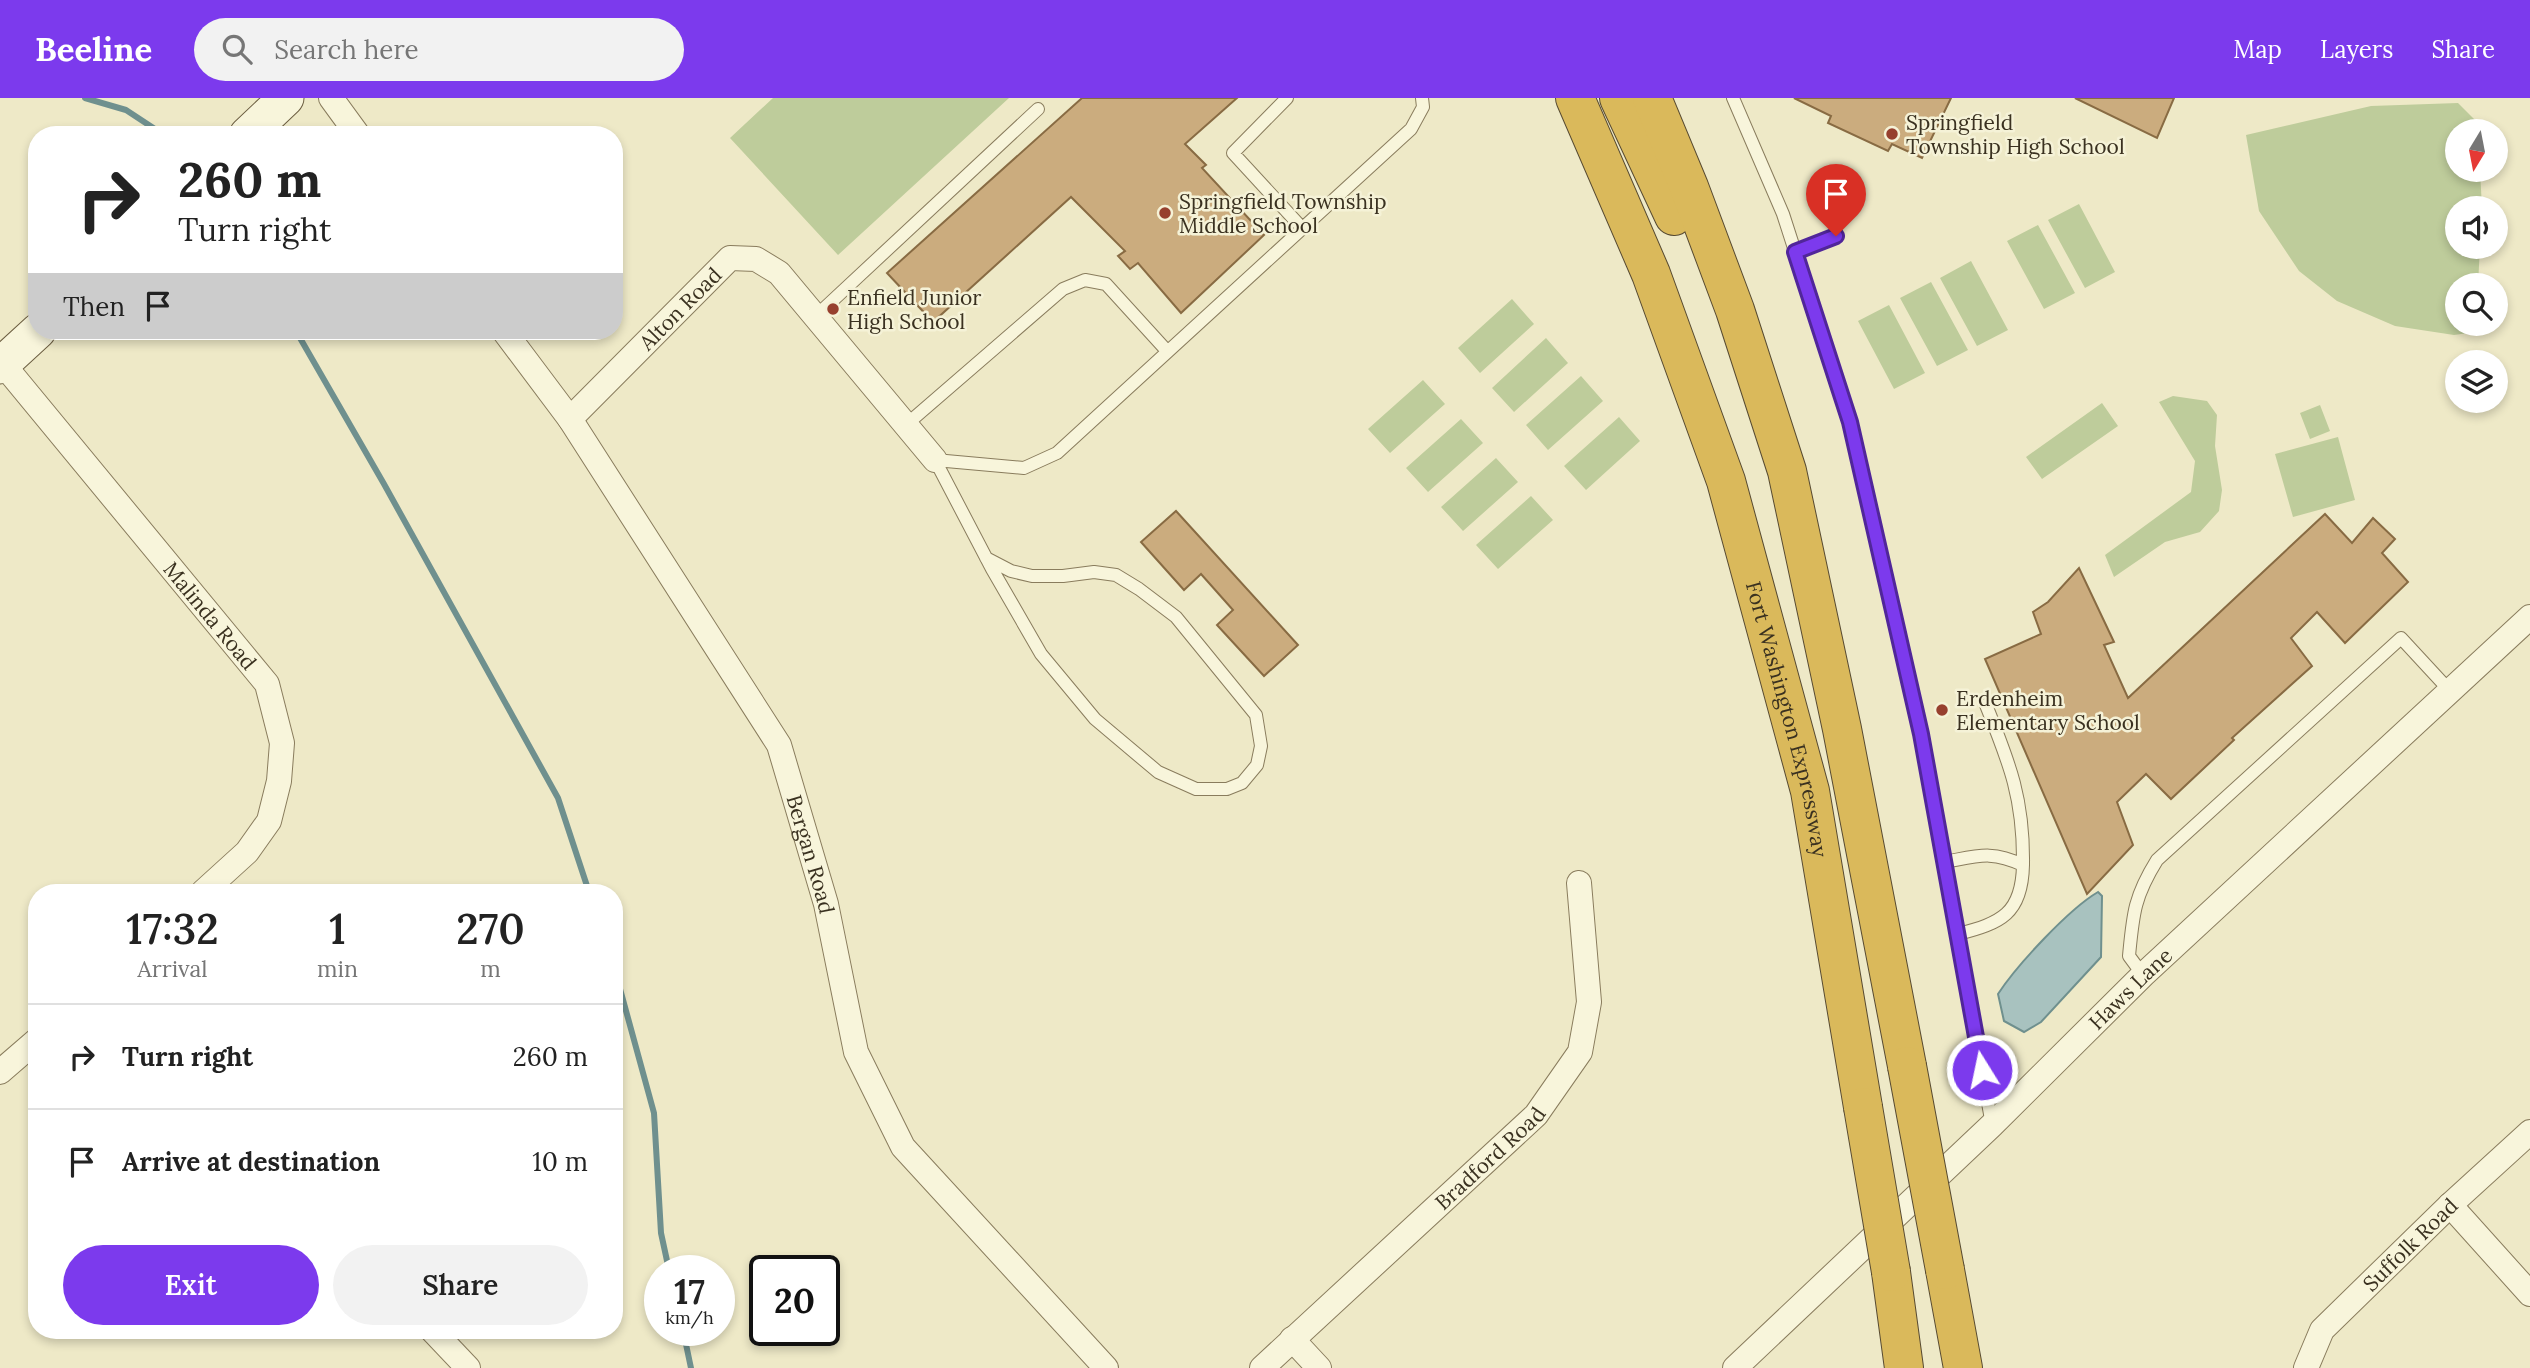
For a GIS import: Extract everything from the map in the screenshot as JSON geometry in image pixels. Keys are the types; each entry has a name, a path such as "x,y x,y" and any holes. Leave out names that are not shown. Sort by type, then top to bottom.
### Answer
{"highway":[{"name":"Fort Washington Expressway","path":"1575,98 1651,274 1726,481 1810,791 1891,1272 1904,1368"},
{"path":"1619,98 1705,284 1770,467 1842,729"},
{"path":"1652,98 1735,310 1787,471 1842,729 1963,1368"}],"main road":[{"path":"256,126 286,98"},
{"path":"1,365 28,340"}],"street":[{"path":"331,98 351,126"},
{"name":"Alton Road","path":"570,419 730,258 756,259 779,273 935,460"},
{"name":"Bergan Road","path":"511,340 570,419 779,745 826,904 856,1052 903,1147 1107,1368"},
{"name":"Malinda Road","path":"1,365 267,684 282,743 279,780 269,821 247,852 211,884"},
{"name":"Haws Lane","path":"1735,1368 1992,1125 2143,975 2530,617"},
{"name":"Bradford Road","path":"1262,1368 1536,1115 1580,1052 1590,1002 1579,883"},
{"path":"0,1072 28,1048"},
{"name":"Suffolk Road","path":"2306,1368 2322,1330 2450,1205 2530,1132"},
{"path":"2450,1205 2530,1294"},
{"path":"441,1339 468,1368"},
{"path":"1292,1339 1319,1368"}],"lane":[{"path":"1287,98 1233,153 1303,228"},
{"path":"935,460 1024,468 1057,453 1411,129 1423,107 1422,98"},
{"path":"1733,98 1783,214 1850,422 1921,734 1992,1125"},
{"path":"816,316 1038,109"},
{"path":"1795,252 1836,236"},
{"path":"907,424 1063,289 1085,280 1106,284 1167,351"},
{"path":"935,460 986,558 1041,654 1095,719 1158,772 1196,789 1227,789 1242,783 1257,765 1261,746 1256,715 1176,617 1116,575 1094,572 1032,576 1011,571 986,558"},
{"path":"2143,975 2129,957 2133,914 2141,887 2157,860 2401,638 2450,691"},
{"path":"1958,934 2001,920 2015,905 2023,882 2021,805 2012,772 1986,705"},
{"path":"1944,862 1991,853 2023,865"}],"green space":[{"path":"773,98 1009,98 838,255 730,138"},
{"path":"2458,103 2474,119 2445,119 2445,182 2481,182 2481,196 2445,196 2445,259 2479,259 2479,273 2445,273 2445,334 2395,326 2337,301 2299,271 2259,211 2246,135 2371,106"},
{"path":"2079,204 2115,272 2085,288 2048,220"},
{"path":"2038,225 2075,293 2044,309 2007,241"},
{"path":"1971,261 2008,330 1977,346 1940,278"},
{"path":"1931,282 1968,350 1937,366 1900,298"},
{"path":"1512,299 1534,324 1480,373 1458,348"},
{"path":"1889,305 1925,373 1894,389 1858,321"},
{"path":"1546,338 1568,363 1514,412 1492,388"},
{"path":"1581,376 1603,401 1548,450 1526,425"},
{"path":"1423,380 1445,404 1390,453 1368,429"},
{"path":"2173,396 2207,401 2217,415 2215,446 2222,490 2219,511 2200,532 2165,542 2114,577 2105,555 2191,492 2195,461 2159,402"},
{"path":"2102,403 2118,426 2042,479 2026,457"},
{"path":"2320,405 2330,431 2310,439 2300,413"},
{"path":"1619,417 1640,441 1586,490 1564,466"},
{"path":"1461,419 1483,443 1428,492 1406,468"},
{"path":"2338,437 2355,500 2293,517 2275,454"},
{"path":"1496,458 1518,482 1463,531 1441,507"},
{"path":"1531,496 1553,520 1498,569 1476,545"}],"water":[{"path":"2098,892 2102,896 2101,957 2041,1022 2024,1032 2004,1021 1998,994 2030,953 2059,924"}],"building":[{"name":"Springfield Township Middle School","path":"1082,98 1237,98 1185,144 1206,165 1202,168 1264,235 1181,313 1138,263 1130,269 1118,256 1125,251 1071,197 933,322 887,273"},
{"name":"Springfield Township High School","path":"1794,98 1951,98 1922,158 1892,144 1888,151 1828,123 1831,116"},
{"path":"2075,98 2174,98 2157,138"},
{"path":"1176,511 1298,645 1264,676 1217,625 1233,610 1201,574 1184,590 1141,542"},
{"name":"Erdenheim Elementary School","path":"2325,514 2352,543 2373,518 2395,539 2382,553 2408,582 2345,643 2317,612 2291,638 2312,666 2232,738 2234,740 2171,799 2146,774 2117,802 2133,845 2087,894 1985,659 2041,634 2033,612 2048,602 2079,568 2114,642 2104,645 2128,698"}],"waterway":[{"path":"85,98 126,110 150,126"},
{"path":"301,340 558,798 586,884"},
{"path":"623,1000 654,1113 661,1233 666,1255"},
{"path":"686,1346 691,1368"}],"place":[{"name":"Springfield Township High School","path":"1892,134"},
{"name":"Springfield Township Middle School","path":"1165,213"},
{"name":"Enfield Junior High School","path":"833,309"},
{"name":"Erdenheim Elementary School","path":"1942,710"}],"route":[{"path":"1836,236 1795,252 1850,422 1921,734 1982,1070"}]}
